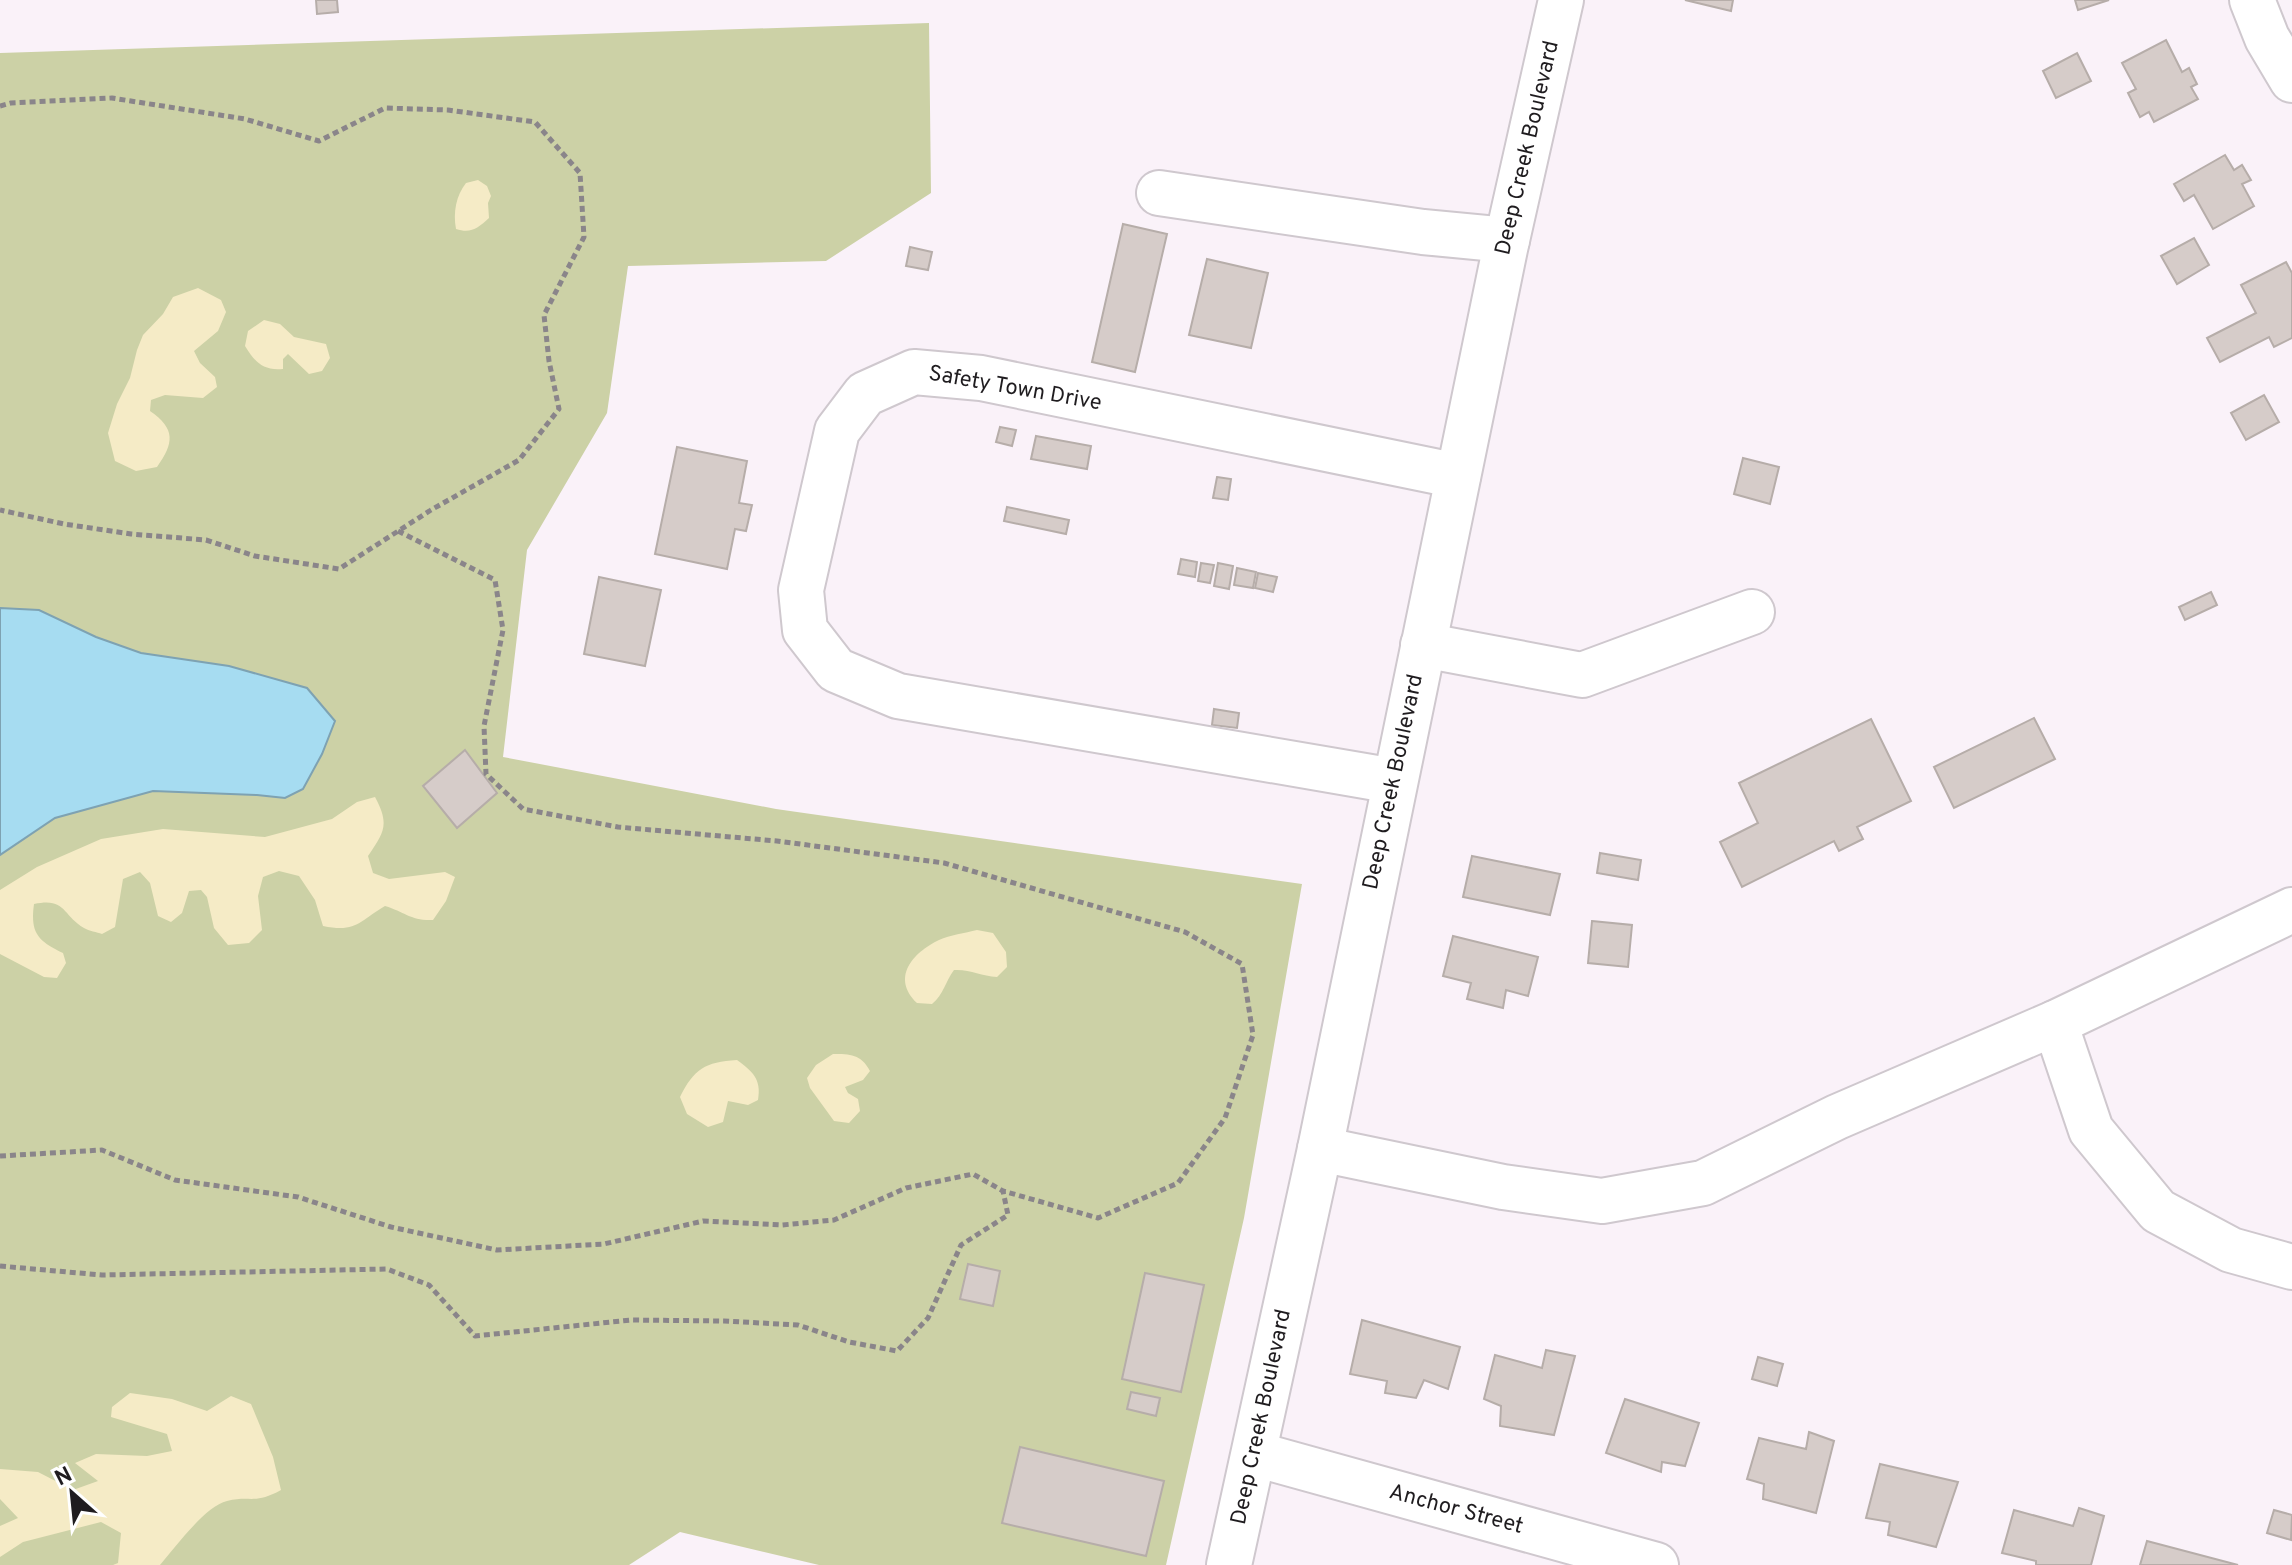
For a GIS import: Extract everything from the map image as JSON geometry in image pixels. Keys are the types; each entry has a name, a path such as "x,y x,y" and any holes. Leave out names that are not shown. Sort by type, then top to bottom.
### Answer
{"street":[{"name":"Deep Creek Boulevard","path":"1229,1565 1320,1149 1507,240 1561,0"},
{"path":"2252,0 2267,38 2292,80"},
{"path":"1159,193 1423,232 1507,240"},
{"name":"Safety Town Drive","path":"1394,781 898,696 836,670 805,630 801,590 837,431 865,394 914,372 981,378 1458,476"},
{"path":"1423,645 1582,675 1752,612"},
{"path":"1320,1149 1503,1187 1602,1201 1703,1183 1837,1117 2055,1023 2292,910"},
{"path":"2055,1023 2091,1130 2158,1211 2231,1250 2292,1267"},
{"name":"Anchor Street","path":"1255,1454 1656,1565"}],"path":[{"path":"0,106 112,98 245,119 319,141 385,108 448,110 535,122 580,173 584,237 544,315 559,409 519,460 339,569 255,556 206,540 131,534 0,510"},
{"path":"0,1156 102,1150 175,1180 298,1197 391,1227 497,1250 604,1244 703,1221 782,1225 834,1220 906,1188 973,1174 1003,1191 1098,1218 1178,1183 1225,1118 1253,1035 1242,964 1185,932 944,863 777,841 618,827 523,809 486,774 484,726 503,630 495,580 398,531"},
{"path":"0,1266 102,1275 387,1269 429,1285 475,1336 631,1320 724,1321 798,1325 849,1342 897,1351 928,1318 961,1245 1008,1215 1003,1191"}],"green space":[{"path":"929,23 931,193 826,261 628,266 607,413 527,550 503,757 776,809 1302,884 1244,1218 1166,1565 819,1565 680,1532 629,1565 0,1565 0,53"}],"sand":[{"path":"478,180 487,186 491,196 489,218 474,229 456,229 455,210 460,193 466,183"},
{"path":"198,288 221,300 226,312 218,331 194,351 200,363 215,377 217,387 203,398 165,395 151,400 150,411 168,430 169,443 157,467 136,471 115,461 108,433 117,404 130,378 143,335 163,314 173,297"},
{"path":"264,320 280,324 294,337 326,344 330,358 322,371 309,374 288,354 283,359 283,369 265,367 256,361 245,346 248,331"},
{"path":"375,797 384,822 368,856 373,873 389,879 445,872 455,877 446,901 433,920 413,918 385,906 351,927 323,926 315,900 299,876 279,871 263,877 258,896 262,930 249,943 228,945 214,928 207,897 201,890 189,891 182,913 171,922 158,916 150,883 140,872 123,879 115,927 102,934 84,928 58,905 44,902 34,904 33,922 38,935 63,953 66,963 57,978 44,977 0,954 0,890 37,867 101,839 163,829 265,837 332,819 357,802"},
{"path":"977,930 993,933 1006,952 1007,967 997,977 954,970 932,1004 917,1003 909,994 905,976 913,959 939,940"},
{"path":"833,1054 854,1056 863,1061 870,1071 863,1080 845,1087 858,1099 860,1111 849,1123 834,1121 810,1088 807,1078 816,1065"},
{"path":"737,1060 755,1076 759,1086 758,1100 748,1105 728,1101 723,1122 708,1127 687,1114 680,1097 690,1080 709,1065"},
{"path":"130,1393 172,1399 207,1411 231,1396 251,1404 273,1457 281,1490 265,1497 235,1499 218,1504 191,1528 160,1565 113,1565 118,1563 121,1533 101,1522 23,1542 0,1557 0,1526 18,1518 0,1499 0,1469 38,1472 73,1490 98,1481 75,1463 96,1454 147,1456 172,1451 167,1434 111,1417 112,1407"}],"water":[{"path":"0,608 39,610 96,637 141,653 229,666 307,688 335,721 322,754 303,789 285,798 153,791 55,818 0,855"}],"building":[{"path":"316,0 337,0 338,12 317,14"},
{"path":"1685,0 1733,0 1731,11"},
{"path":"2075,0 2109,0 2078,10"},
{"path":"2166,40 2182,72 2189,68 2197,84 2191,87 2198,99 2154,122 2149,112 2140,117 2128,93 2136,89 2122,63"},
{"path":"2077,53 2091,81 2056,98 2043,71"},
{"path":"2225,155 2234,170 2242,165 2251,180 2242,184 2254,206 2213,229 2194,195 2184,201 2174,184"},
{"path":"1123,224 1167,234 1135,372 1092,362"},
{"path":"2194,238 2209,265 2177,284 2161,256"},
{"path":"910,247 932,252 928,270 906,266"},
{"path":"1207,259 1268,273 1251,348 1189,335"},
{"path":"2286,262 2292,273 2292,338 2274,347 2269,337 2220,362 2207,338 2256,313 2241,285"},
{"path":"2264,395 2279,422 2246,440 2231,413"},
{"path":"1000,427 1016,430 1012,446 996,442"},
{"path":"1036,436 1091,446 1087,469 1031,459"},
{"path":"677,447 747,461 739,503 752,505 746,531 735,529 727,569 655,554"},
{"path":"1743,458 1779,467 1770,504 1734,494"},
{"path":"1217,477 1231,479 1228,500 1213,498"},
{"path":"1007,507 1069,520 1066,534 1004,521"},
{"path":"1181,559 1197,562 1195,577 1178,574"},
{"path":"1201,563 1214,565 1210,583 1198,581"},
{"path":"1218,563 1233,566 1229,589 1214,586"},
{"path":"1237,568 1256,572 1253,588 1234,585"},
{"path":"1258,573 1277,577 1273,592 1255,588"},
{"path":"599,577 661,590 645,666 584,654"},
{"path":"2211,592 2217,605 2185,620 2179,607"},
{"path":"1214,709 1239,713 1237,728 1212,725"},
{"path":"2034,718 2055,759 1954,808 1934,767"},
{"path":"1871,719 1911,801 1857,827 1863,839 1839,851 1834,841 1742,887 1720,842 1758,823 1739,783"},
{"path":"465,750 497,793 457,828 423,786"},
{"path":"1600,853 1641,860 1638,880 1597,873"},
{"path":"1472,856 1560,874 1550,915 1463,897"},
{"path":"1592,921 1632,925 1628,967 1588,963"},
{"path":"1453,936 1538,957 1528,996 1506,990 1503,1008 1467,999 1471,983 1443,976"},
{"path":"968,1264 1000,1271 993,1306 960,1299"},
{"path":"1145,1273 1204,1285 1181,1392 1122,1379"},
{"path":"1362,1320 1460,1347 1448,1389 1424,1380 1416,1398 1385,1393 1387,1381 1350,1374"},
{"path":"1546,1350 1575,1356 1554,1435 1500,1426 1501,1406 1484,1399 1495,1355 1542,1368"},
{"path":"1758,1357 1783,1364 1777,1386 1752,1379"},
{"path":"1131,1392 1160,1398 1156,1416 1127,1409"},
{"path":"1625,1399 1699,1423 1685,1466 1662,1462 1661,1472 1606,1453"},
{"path":"1809,1432 1834,1441 1816,1513 1763,1499 1764,1484 1747,1479 1759,1438 1806,1449"},
{"path":"1020,1447 1164,1481 1146,1556 1002,1523"},
{"path":"1880,1464 1958,1482 1936,1547 1888,1535 1890,1522 1866,1518"},
{"path":"2079,1508 2104,1516 2091,1565 2036,1565 2036,1561 2002,1553 2014,1510 2073,1526"},
{"path":"2274,1510 2292,1515 2291,1540 2267,1533"},
{"path":"2147,1541 2238,1565 2140,1565"}]}
